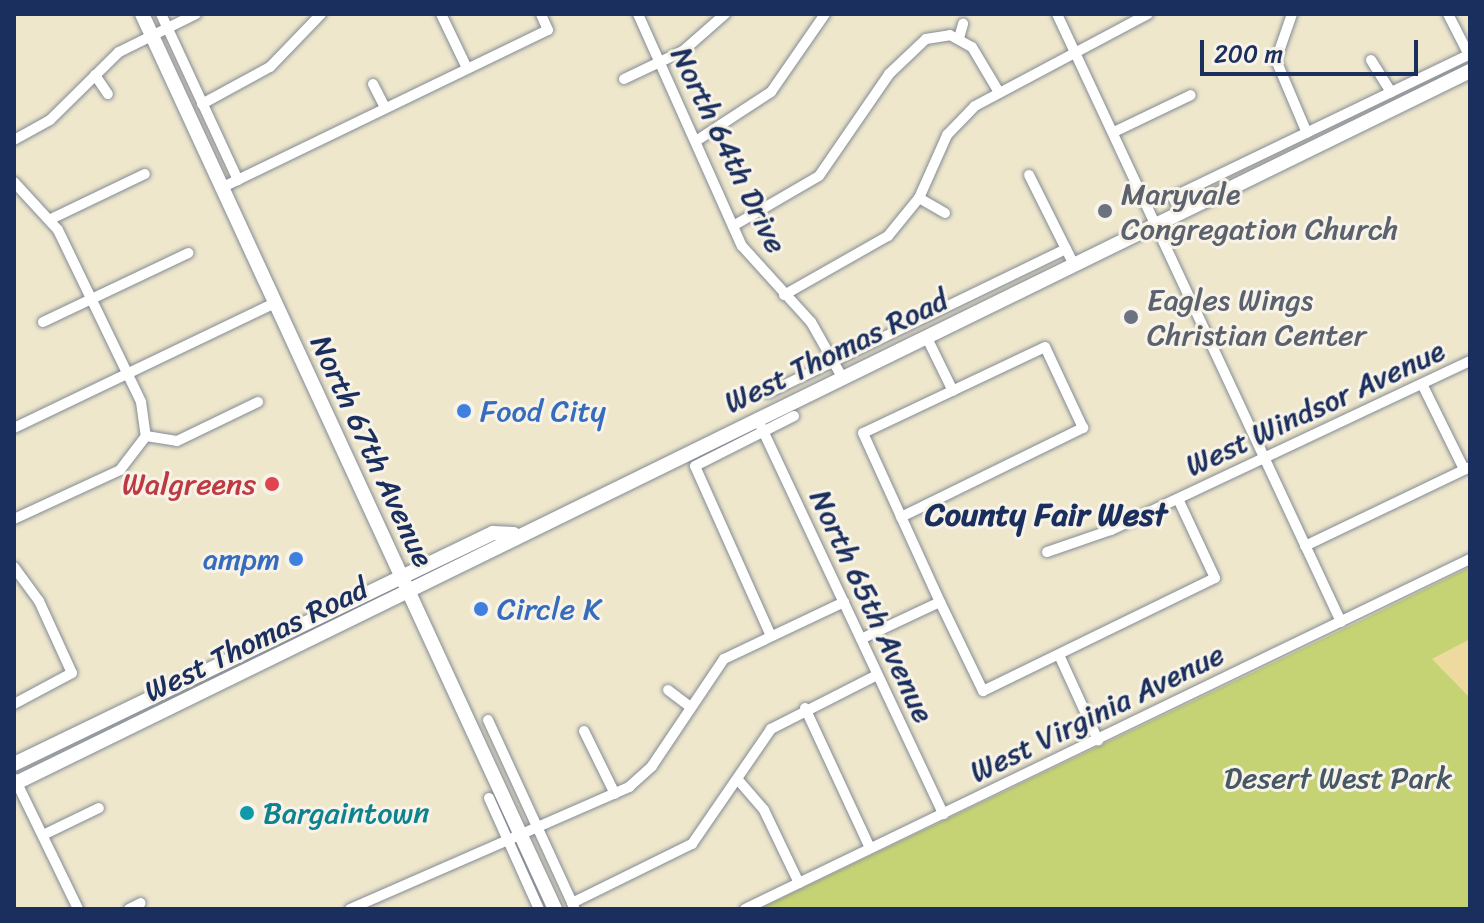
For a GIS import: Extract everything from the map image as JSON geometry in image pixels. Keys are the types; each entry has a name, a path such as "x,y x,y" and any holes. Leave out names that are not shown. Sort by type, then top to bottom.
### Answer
{"main road":[{"name":"North 67th Avenue","path":"142,14 410,595 516,841 555,909"},
{"name":"West Thomas Road","path":"14,764 493,533 514,534 760,424 842,377 1470,71"},
{"name":"West Thomas Road","path":"15,781 503,550 514,534"}],"street":[{"path":"161,14 238,180"},
{"path":"14,140 50,120 95,75 151,35 196,14"},
{"path":"202,104 270,67 321,14"},
{"path":"441,14 467,68"},
{"path":"221,188 548,30 541,14"},
{"name":"North 64th Drive","path":"638,14 733,226 835,361 842,377"},
{"path":"624,79 660,64 725,14"},
{"path":"696,141 771,92 825,14"},
{"path":"1057,14 1341,622"},
{"path":"784,295 863,256 919,198 947,135 997,89 1148,14"},
{"path":"1292,14 1271,42 1280,75 1307,133"},
{"path":"1180,212 1173,197 1470,55 1448,14"},
{"path":"959,38 963,24"},
{"path":"733,226 819,176 914,46 938,35 959,38 997,89"},
{"path":"1371,60 1391,92"},
{"path":"95,75 108,94"},
{"path":"373,84 385,108"},
{"path":"1114,132 1191,95"},
{"path":"51,219 145,174"},
{"path":"1029,175 1074,265"},
{"path":"14,182 51,219 127,374 146,436"},
{"path":"919,198 945,213"},
{"name":"West Thomas Road","path":"768,393 1066,249"},
{"path":"43,322 188,253"},
{"path":"14,428 275,303"},
{"path":"926,336 953,391"},
{"path":"901,517 1083,428 1045,347 863,433 901,517 940,602 983,691 1215,578 1178,499"},
{"name":"West Windsor Avenue","path":"1047,552 1178,499 1470,361"},
{"path":"1305,546 1467,468 1422,384"},
{"path":"146,436 177,441 258,402"},
{"name":"West Thomas Road","path":"771,636 695,466 760,424 794,416"},
{"name":"North 65th Avenue","path":"760,424 943,814"},
{"path":"14,519 120,470 146,436"},
{"path":"1380,496 1386,508"},
{"name":"West Virginia Avenue","path":"745,909 1470,559"},
{"path":"14,567 39,601 72,673 14,704"},
{"path":"350,909 437,866 516,841 615,794 644,775 724,659 844,602"},
{"path":"861,639 940,602"},
{"path":"1059,655 1098,740"},
{"path":"488,720 574,906 692,844 739,781 771,729 805,708 877,675"},
{"path":"668,690 689,706"},
{"path":"805,708 870,848"},
{"path":"584,731 615,794"},
{"path":"15,781 78,909"},
{"path":"739,781 764,810 799,883"},
{"name":"North 67th Avenue","path":"489,798 516,841 539,909"},
{"path":"43,835 99,808"},
{"path":"129,909 141,903"}],"green space":[{"name":"Desert West Park","path":"1470,567 1470,909 759,909 1360,621"}],"sand":[{"path":"1470,639 1470,698 1432,659"}],"place":[{"name":"Maryvale Congregation Church","path":"1105,211"},
{"name":"Eagles Wings Christian Center","path":"1131,317"},
{"name":"Food City","path":"464,411"},
{"name":"Walgreens","path":"272,484"},
{"name":"ampm","path":"296,559"},
{"name":"Circle K","path":"481,609"},
{"name":"Bargaintown","path":"247,813"}],"district":[{"name":"County Fair West","path":"1046,515"}]}
